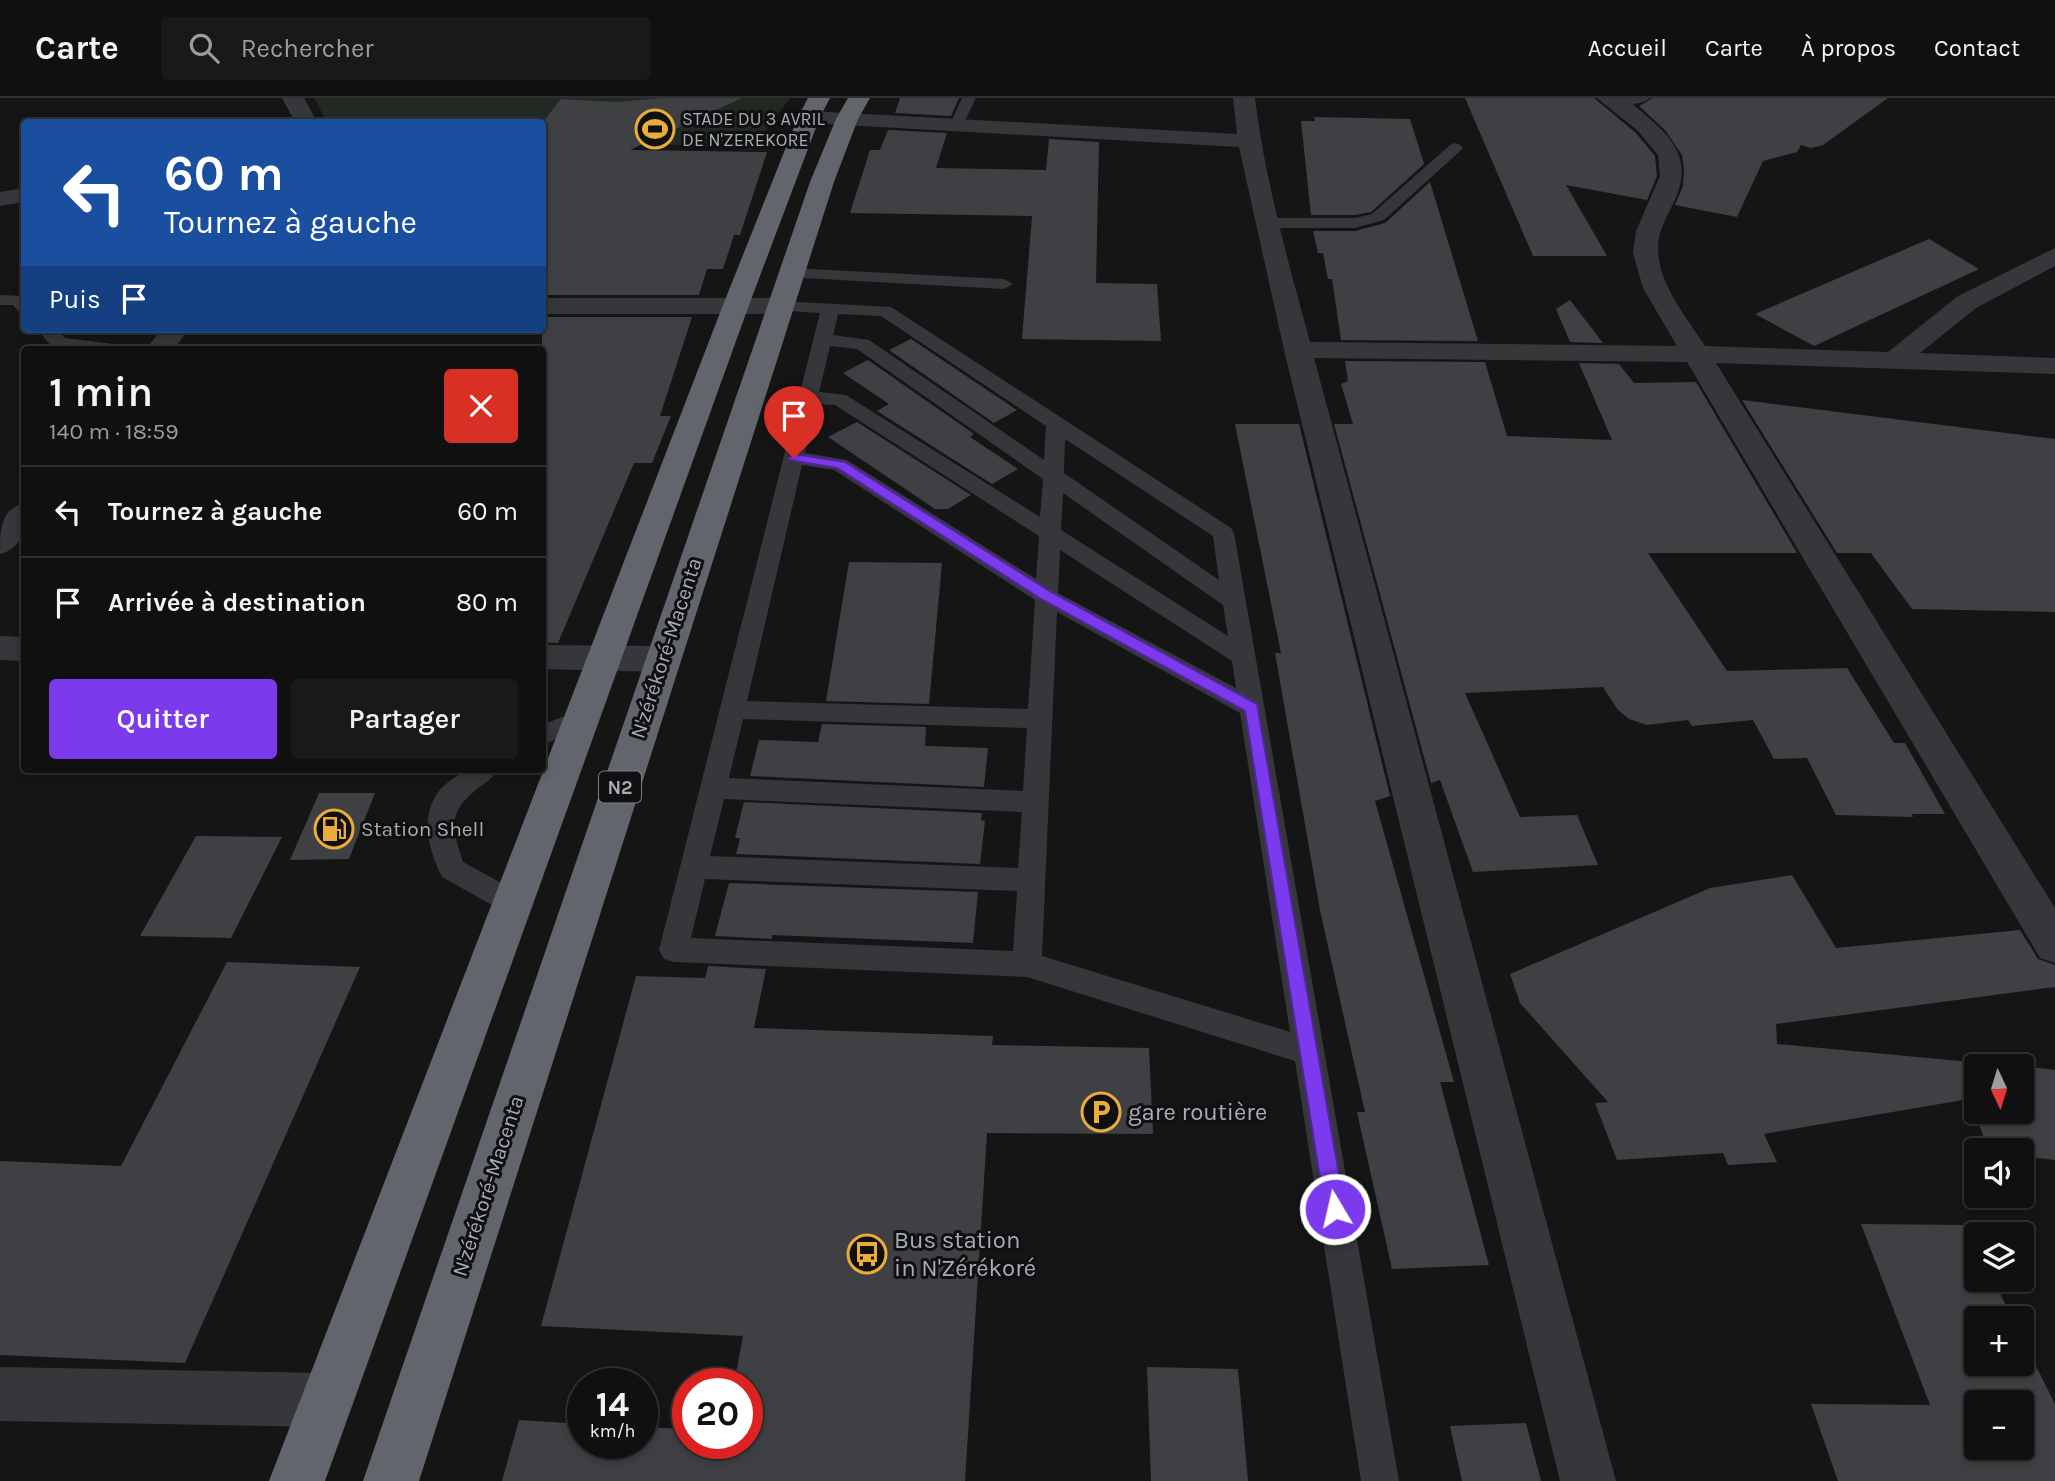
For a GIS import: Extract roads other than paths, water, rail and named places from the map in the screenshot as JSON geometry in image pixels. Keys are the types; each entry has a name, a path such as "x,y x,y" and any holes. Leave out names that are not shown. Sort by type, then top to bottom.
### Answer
{"highway":[{"name":"N'zérékoré-Macenta","path":"391,1481 822,182 834,108"},
{"path":"297,1481 736,304 834,108"}],"street":[{"path":"293,98 304,119"},
{"path":"1244,98 1249,141 1266,223 1588,1481"},
{"path":"1622,99 1671,157 1671,177 1646,240 1646,258 1656,288 2055,945"},
{"path":"834,108 957,124 1249,141"},
{"path":"0,199 21,196"},
{"path":"1894,360 1968,302 2055,256"},
{"path":"546,306 736,304 786,289"},
{"path":"1298,350 1695,354 2055,366"},
{"path":"0,542 21,517"},
{"path":"0,648 21,649"},
{"path":"546,657 662,659"},
{"path":"0,1394 327,1400"}],"lane":[{"path":"957,124 970,98"},
{"path":"1266,223 1355,223 1378,217 1455,148"},
{"path":"786,289 1004,284"},
{"path":"786,289 830,308 885,311 1223,533 1380,1481"},
{"path":"0,300 18,300 21,304"},
{"path":"830,308 674,950 1027,964 1308,1051"},
{"path":"50,333 59,343 82,346"},
{"path":"823,340 862,344 1234,601"},
{"path":"809,398 839,399 1244,657"},
{"path":"1027,964 1056,423"},
{"path":"794,458 840,464 1046,596 1252,708"},
{"path":"732,710 1040,719"},
{"path":"546,734 582,718"},
{"path":"480,773 449,797 439,831 452,869 513,903"},
{"path":"713,788 1036,802"},
{"path":"694,867 1032,880"}],"place":[{"name":"STADE DU 3 AVRIL DE N'ZEREKORE","path":"655,129"},
{"name":"Station Shell","path":"334,829"},
{"name":"gare routière","path":"1101,1112"},
{"name":"Bus station in N'Zérékoré","path":"867,1254"}]}
